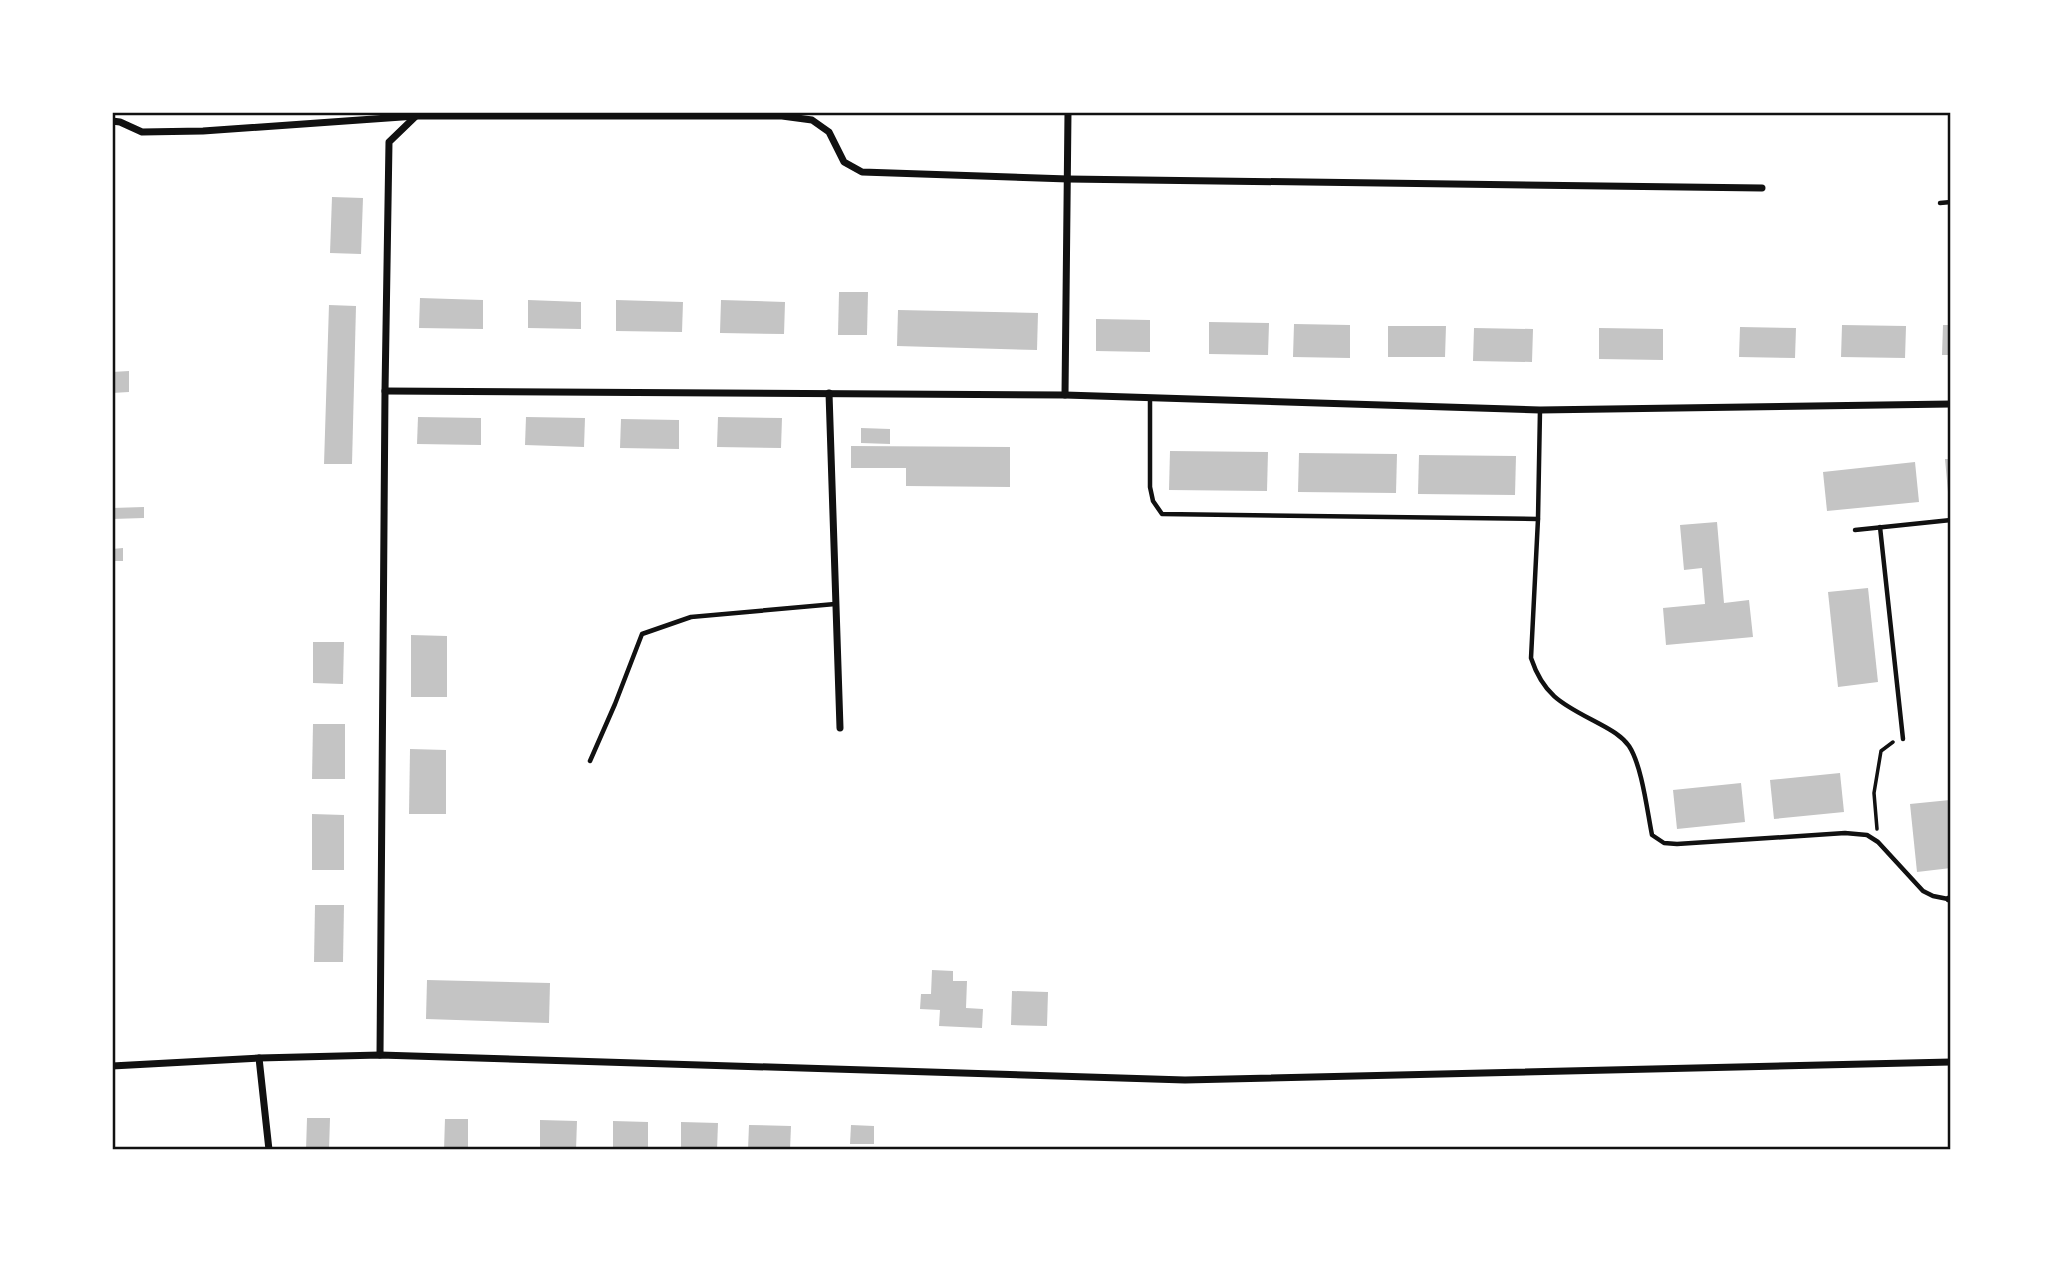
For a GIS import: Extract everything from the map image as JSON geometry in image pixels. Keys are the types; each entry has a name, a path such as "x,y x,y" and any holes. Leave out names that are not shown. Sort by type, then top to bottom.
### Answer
{"street":[{"path":"1065,395 1068,112"},
{"path":"380,1055 389,142 416,114"},
{"path":"112,121 142,132 203,131 416,114 782,116 812,120 830,132 845,162 862,172 1068,179 1762,188"},
{"path":"385,391 1065,395 1539,410 1951,404"},
{"path":"829,394 840,728"},
{"path":"112,1066 380,1055 1185,1080 1951,1062"},
{"path":"259,1058 269,1150"}],"lane":[{"path":"1940,203 1951,202"},
{"path":"1150,398 1150,487 1153,501 1162,514 1538,519"},
{"path":"1539,410 1538,519 1531,657 1545,687 1564,705 1621,737 1629,747 1637,763 1652,835 1664,843 1677,844 1857,833 1867,835 1878,842 1923,891 1950,899"},
{"path":"1855,530 1951,520"},
{"path":"1880,527 1903,739"},
{"path":"590,761 642,634 691,617 836,604"}],"path":[{"path":"1878,842 1874,793 1881,751 1891,743 1903,739"}],"building":[{"path":"332,197 363,198 361,254 330,253"},
{"path":"112,287 115,287 115,316 112,316"},
{"path":"839,292 868,292 867,335 838,335"},
{"path":"420,298 483,300 483,329 419,328"},
{"path":"528,300 581,302 581,329 528,328"},
{"path":"616,300 683,302 682,332 616,331"},
{"path":"721,300 785,302 784,334 720,333"},
{"path":"329,305 356,306 352,464 324,464"},
{"path":"898,310 1038,313 1037,350 897,346"},
{"path":"1096,319 1150,320 1150,352 1096,351"},
{"path":"1209,322 1269,323 1268,355 1209,354"},
{"path":"1294,324 1350,325 1350,358 1293,357"},
{"path":"1842,325 1906,326 1905,358 1841,357"},
{"path":"1943,325 1951,325 1951,355 1942,355"},
{"path":"1388,326 1446,326 1445,357 1388,357"},
{"path":"1740,327 1796,328 1795,358 1739,357"},
{"path":"1474,328 1533,329 1532,362 1473,361"},
{"path":"1599,328 1663,329 1663,360 1599,359"},
{"path":"129,371 129,392 112,393 112,372"},
{"path":"418,417 481,418 481,445 417,444"},
{"path":"526,417 585,418 584,447 525,445"},
{"path":"718,417 782,418 781,448 717,447"},
{"path":"621,419 679,420 679,449 620,448"},
{"path":"861,428 890,429 890,444 861,443"},
{"path":"114,443 115,488 112,488"},
{"path":"851,446 1010,447 1010,487 906,486 906,468 851,468"},
{"path":"1170,451 1268,452 1267,491 1169,490"},
{"path":"1299,453 1397,454 1396,493 1298,492"},
{"path":"1419,455 1516,456 1515,495 1418,494"},
{"path":"1945,459 1951,459 1951,503 1949,503"},
{"path":"1915,462 1919,502 1827,511 1823,472"},
{"path":"144,507 144,518 112,519 112,508"},
{"path":"1717,522 1724,603 1749,600 1753,637 1666,645 1663,608 1705,604 1702,568 1684,570 1680,525"},
{"path":"123,548 123,561 112,561 112,549"},
{"path":"1868,588 1878,682 1838,687 1828,592"},
{"path":"411,635 447,636 447,697 411,697"},
{"path":"313,642 344,642 343,684 313,683"},
{"path":"313,724 345,724 345,779 312,779"},
{"path":"410,749 446,750 446,814 409,814"},
{"path":"1840,773 1844,812 1774,819 1770,780"},
{"path":"1741,783 1745,822 1677,829 1673,790"},
{"path":"1950,800 1951,868 1917,872 1910,804"},
{"path":"312,814 344,815 344,870 312,870"},
{"path":"315,905 344,905 343,962 314,962"},
{"path":"932,970 953,971 953,981 967,981 966,1008 983,1009 982,1028 939,1026 940,1010 920,1009 921,994 931,994"},
{"path":"427,980 550,983 549,1023 426,1019"},
{"path":"1012,991 1048,992 1047,1026 1011,1025"},
{"path":"307,1118 330,1118 329,1150 306,1150"},
{"path":"445,1119 468,1119 468,1150 444,1150"},
{"path":"540,1120 577,1121 576,1150 540,1150"},
{"path":"613,1121 648,1122 648,1150 613,1150"},
{"path":"681,1122 718,1123 717,1150 681,1150"},
{"path":"749,1125 791,1126 790,1150 748,1150"},
{"path":"851,1125 874,1126 874,1144 850,1144"}]}
